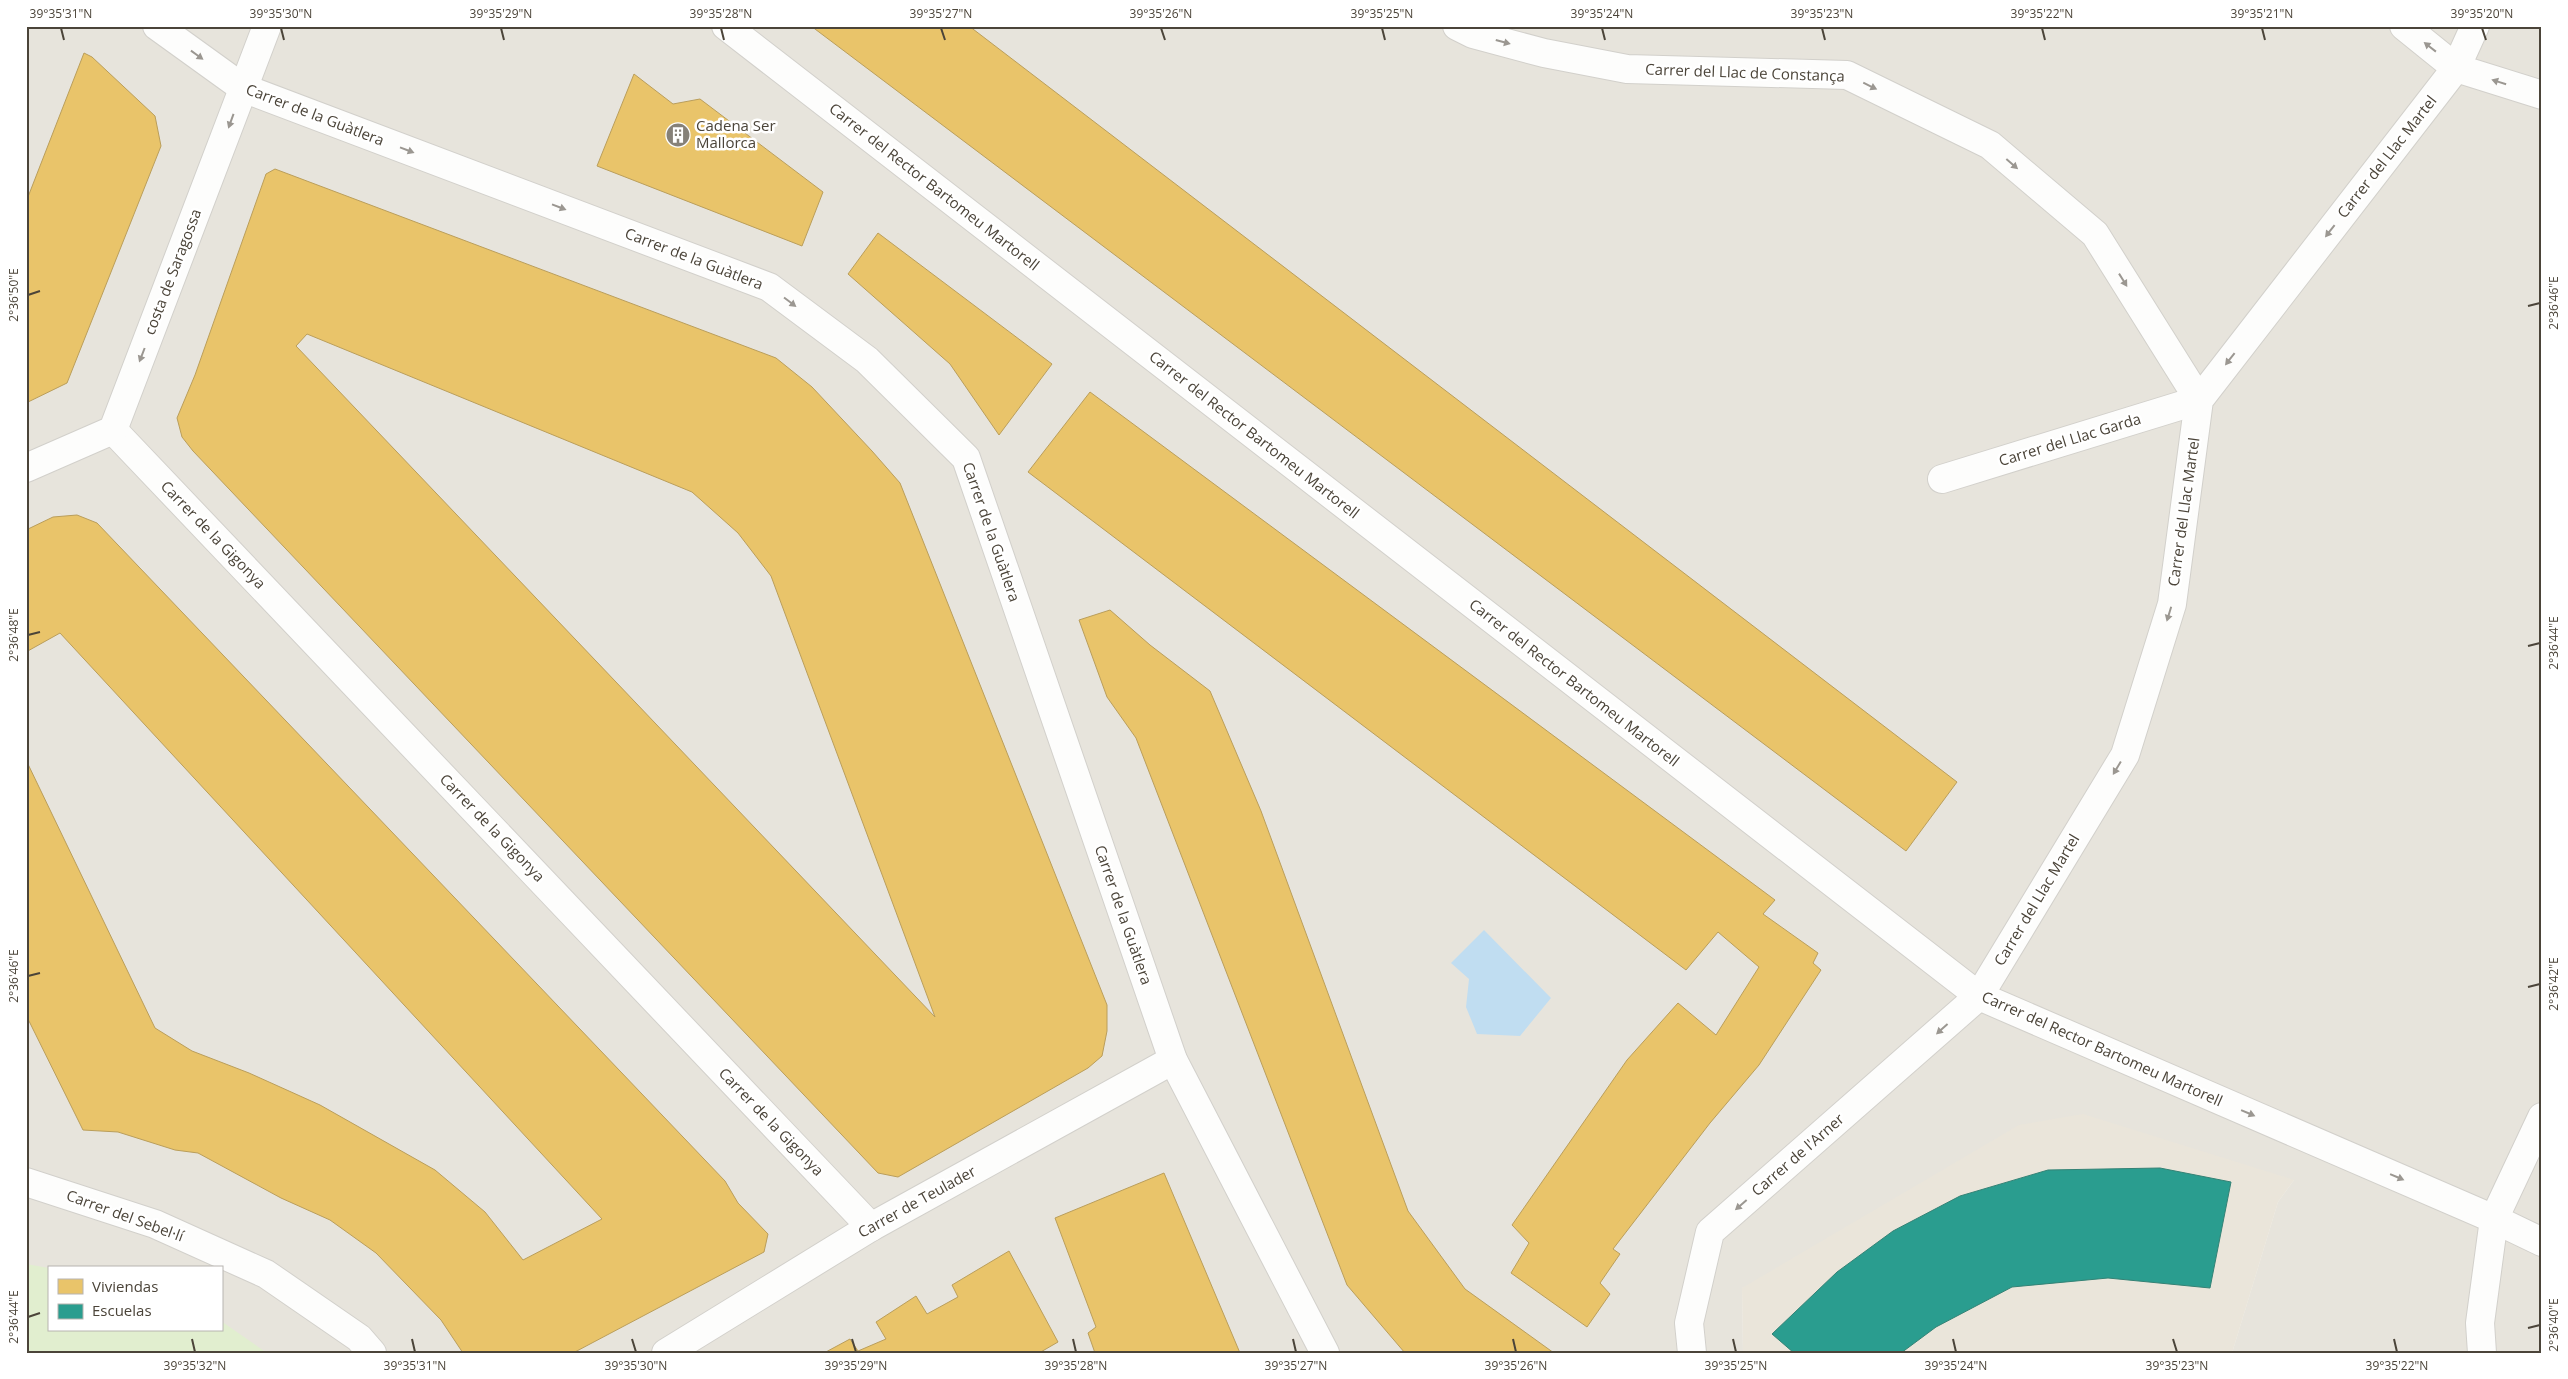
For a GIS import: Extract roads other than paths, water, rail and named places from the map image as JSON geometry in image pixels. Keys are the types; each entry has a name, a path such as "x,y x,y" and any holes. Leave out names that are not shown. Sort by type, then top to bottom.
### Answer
{"street":[{"name":"Carrer de la Guàtlera","path":"157,26 243,88 769,287 867,360 966,458 1173,1060 1325,1353"},
{"name":"costa de Saragossa","path":"113,430 267,26"},
{"name":"Carrer del Rector Bartomeu Martorell","path":"726,26 1979,996 2494,1219 2542,1242"},
{"name":"Carrer del Llac de Constança","path":"1457,26 1473,34 1544,53 1627,69 1847,75 1990,145 2095,234 2198,400"},
{"path":"2404,26 2456,68 2542,96"},
{"name":"Carrer del Llac Martel","path":"1979,996 2125,755 2172,604 2198,400 2456,68 2475,26"},
{"name":"Carrer del Llac Garda","path":"1942,480 2198,400"},
{"path":"26,468 113,430"},
{"name":"Carrer de la Gigonya","path":"113,430 871,1227"},
{"name":"Carrer de l'Arner","path":"1692,1353 1689,1323 1710,1232 1979,996"},
{"name":"Carrer de Teulader","path":"666,1353 871,1227 1173,1060"},
{"path":"2482,1353 2480,1323 2494,1219 2542,1117"},
{"name":"Carrer del Sebel·lí","path":"26,1182 155,1224 266,1274 359,1338 372,1353"}],"water":[{"path":"1484,930 1551,998 1520,1036 1477,1034 1466,1007 1469,979 1451,963"}],"place":[{"name":"Cadena Ser Mallorca","path":"678,135"}]}
